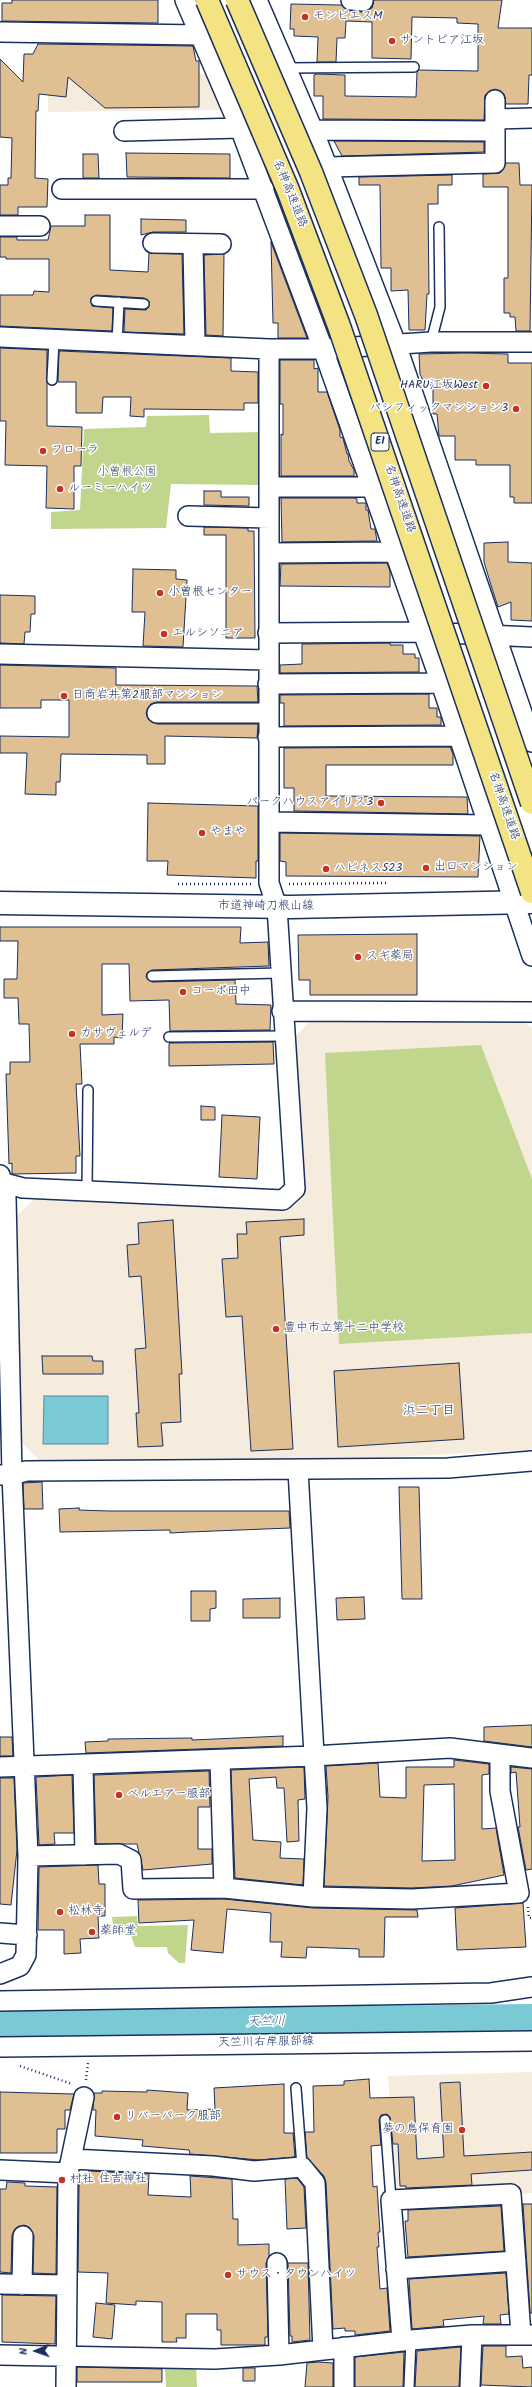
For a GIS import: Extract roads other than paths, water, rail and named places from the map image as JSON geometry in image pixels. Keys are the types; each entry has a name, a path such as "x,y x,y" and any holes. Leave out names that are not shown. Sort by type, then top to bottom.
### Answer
{"highway":[{"name":"名神高速道路","path":"207,0 288,190 339,326 532,892"},
{"name":"E1","path":"237,0 310,172 366,315 532,803"}],"street":[{"path":"184,0 240,128 323,349 372,487 393,552 442,683 488,825 522,902 532,956"},
{"path":"257,0 328,167 396,344 494,635 532,742"},
{"path":"0,32 200,35"},
{"path":"328,167 495,163 495,100"},
{"path":"313,130 495,125 532,118"},
{"path":"124,131 240,128"},
{"path":"62,188 264,189"},
{"path":"0,226 40,226"},
{"path":"153,243 194,245 221,244"},
{"path":"194,245 195,344"},
{"path":"0,337 117,344 195,344 268,349 323,349 431,342 532,342"},
{"path":"1,1180 23,1188 283,1200 295,1189 282,1012 277,907 269,883 268,632 270,486 268,349"},
{"path":"270,486 372,487"},
{"path":"188,516 269,518"},
{"path":"270,553 393,552"},
{"path":"268,632 422,632 532,637"},
{"path":"0,654 268,660"},
{"path":"268,684 442,683"},
{"path":"157,713 268,712"},
{"path":"268,736 458,736"},
{"path":"269,822 488,825"},
{"name":"市道神崎刀根山線","path":"0,903 277,907 522,902"},
{"path":"282,1012 532,1012"},
{"path":"0,1974 20,1966 26,1954 28,1856 25,1766 6,1475 4,1286 6,1197 1,1180"},
{"path":"6,1475 26,1471 448,1468 532,1461"},
{"path":"298,1470 317,1808 313,1897"},
{"path":"0,1767 220,1760 450,1748 532,1758"},
{"path":"28,1856 119,1854 131,1860 133,1890 224,1888 313,1897 412,1899 519,1893 500,1791 500,1755"},
{"path":"220,1760 224,1888"},
{"path":"83,1764 85,1855"},
{"path":"0,1933 27,1935"},
{"path":"0,2001 491,1993 532,1987"},
{"name":"天竺川右岸服部線","path":"0,2047 532,2041"},
{"path":"66,2387 69,2166 84,2091"},
{"path":"0,2170 69,2166 213,2166 254,2171 302,2167 315,2182 322,2350"},
{"path":"0,2355 66,2355 215,2359 279,2355 407,2340 472,2335 527,2335 516,2261 511,2194 391,2200 396,2269 407,2340"},
{"path":"22,2285 23,2236"},
{"path":"396,2269 516,2261"},
{"path":"277,2263 279,2355"},
{"path":"0,2284 67,2285"},
{"path":"470,2387 472,2335"},
{"path":"344,2347 344,2387"}],"lane":[{"path":"287,68 414,67"},
{"path":"431,342 440,308 439,227"},
{"path":"96,301 144,304"},
{"path":"117,344 119,302"},
{"path":"52,380 54,340"},
{"path":"152,976 280,973"},
{"path":"169,1038 284,1036"},
{"path":"87,1191 88,1090"},
{"path":"296,2088 302,2167"},
{"path":"385,2120 391,2200"},
{"path":"407,2340 408,2387"}],"water":[{"path":"44,1396 108,1396 108,1444 43,1444"}],"waterway":[{"name":"天竺川","path":"0,2026 532,2020"}],"place":[{"name":"モンピエスM","path":"305,17"},
{"name":"サントピア江坂","path":"392,41"},
{"name":"HARU江坂West","path":"486,386"},
{"name":"パシフィックマンション3","path":"516,409"},
{"name":"フローラ","path":"43,451"},
{"name":"ルーミーハイツ","path":"60,489"},
{"name":"小曽根センター","path":"160,593"},
{"name":"エルシソニア","path":"164,634"},
{"name":"日商岩井第2服部マンション","path":"64,696"},
{"name":"パークハウスアイリス3","path":"381,803"},
{"name":"やまや","path":"202,833"},
{"name":"出口マンション","path":"426,868"},
{"name":"ハピネス523","path":"326,869"},
{"name":"スギ薬局","path":"358,957"},
{"name":"コーポ田中","path":"183,992"},
{"name":"カサヴェルデ","path":"72,1034"},
{"name":"豊中市立第十二中学校","path":"276,1329"},
{"name":"ベルエアー服部","path":"119,1795"},
{"name":"松林寺","path":"60,1912"},
{"name":"薬師堂","path":"92,1932"},
{"name":"リバーパーク服部","path":"117,2117"},
{"name":"夢の鳥保育園","path":"462,2130"},
{"name":"村社 住吉神社","path":"62,2180"},
{"name":"サウス・タウンハイツ","path":"228,2275"}],"district":[{"name":"浜二丁目","path":"429,1412"}],"park label":[{"name":"小曽根公園","path":"127,473"}]}
